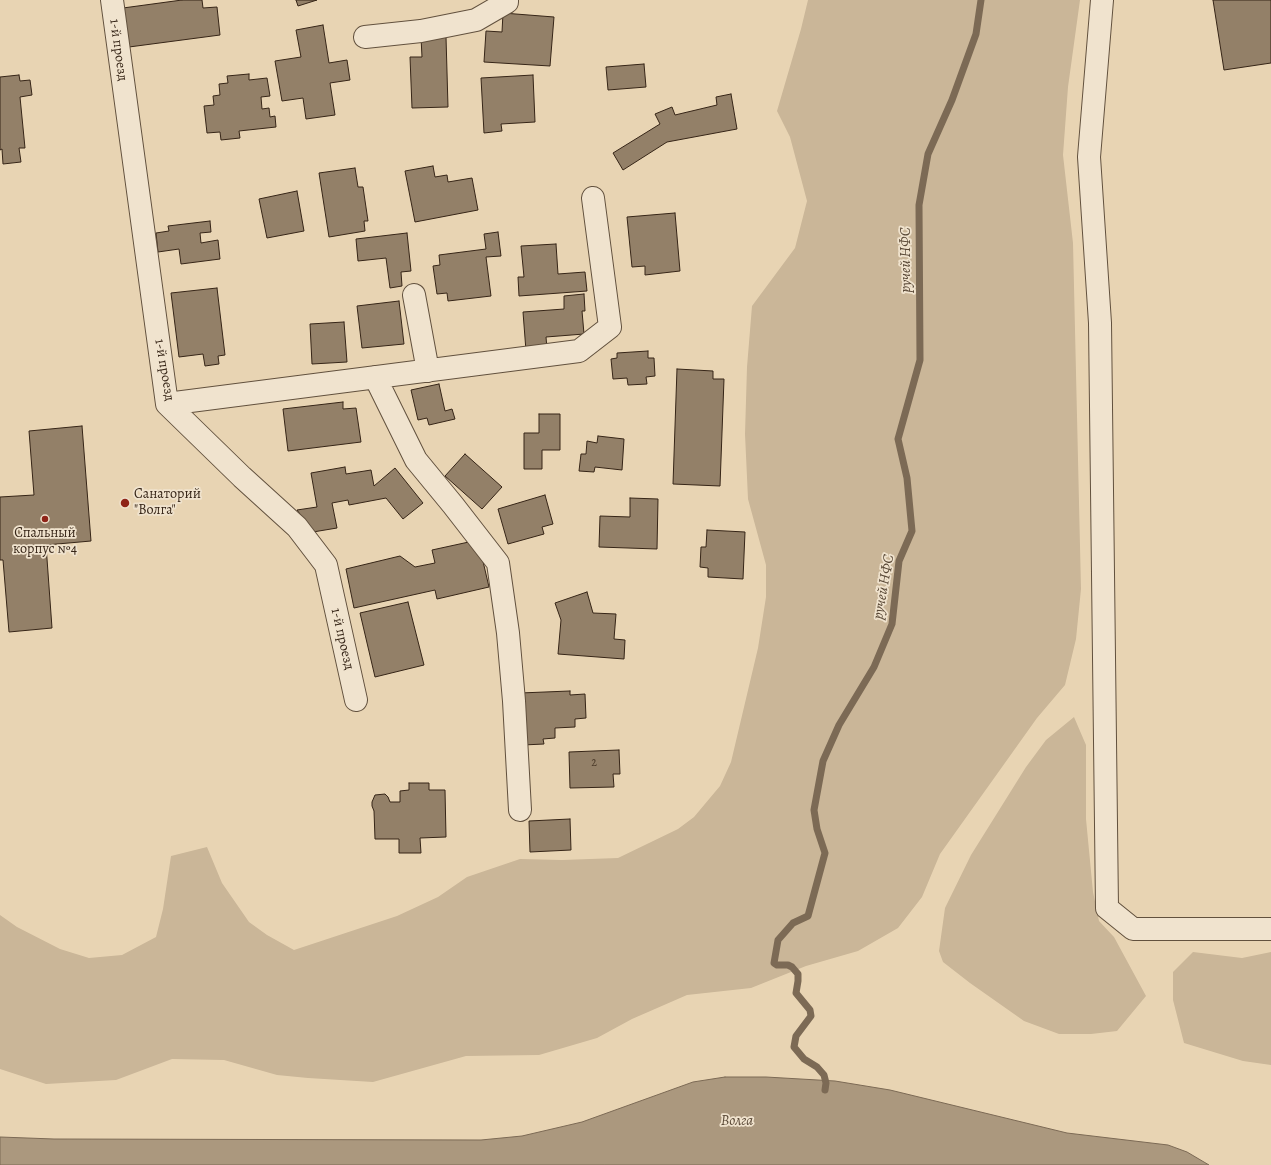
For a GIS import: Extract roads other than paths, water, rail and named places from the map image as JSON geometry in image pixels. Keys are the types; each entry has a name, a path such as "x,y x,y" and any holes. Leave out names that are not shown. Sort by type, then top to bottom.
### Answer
{"street":[{"name":"1-й проезд","path":"112,0 167,404 242,477 297,527 326,565 356,700"},
{"path":"365,37 421,32 476,20 507,2 507,0"},
{"path":"1102,0 1089,157 1100,323 1107,908 1133,929 1271,929"},
{"path":"167,404 579,351 610,327 593,198"},
{"path":"414,295 428,370"},
{"path":"375,377 416,460 498,562 508,633 514,701 520,810"}],"water":[{"name":"Волга","path":"725,1077 766,1077 835,1081 890,1090 1067,1133 1168,1145 1187,1152 1209,1165 0,1165 0,1137 54,1139 481,1140 522,1136 582,1122 693,1082"}],"waterway":[{"name":"ручей НФС","path":"825,1090 826,1083 824,1075 817,1067 804,1059 794,1047 796,1036 811,1016 810,1010 796,993 798,974 788,965 777,965 774,963 778,940 793,923 808,916 825,853 817,829 814,810 823,761 839,725 874,667 892,624 899,561 912,531 907,478 898,439 920,360 919,205 928,154 952,100 976,34 981,0"}],"place":[{"name":"Санаторий \"Волга\"","path":"125,503"},
{"name":"Спальный корпус №4","path":"45,519"}]}
